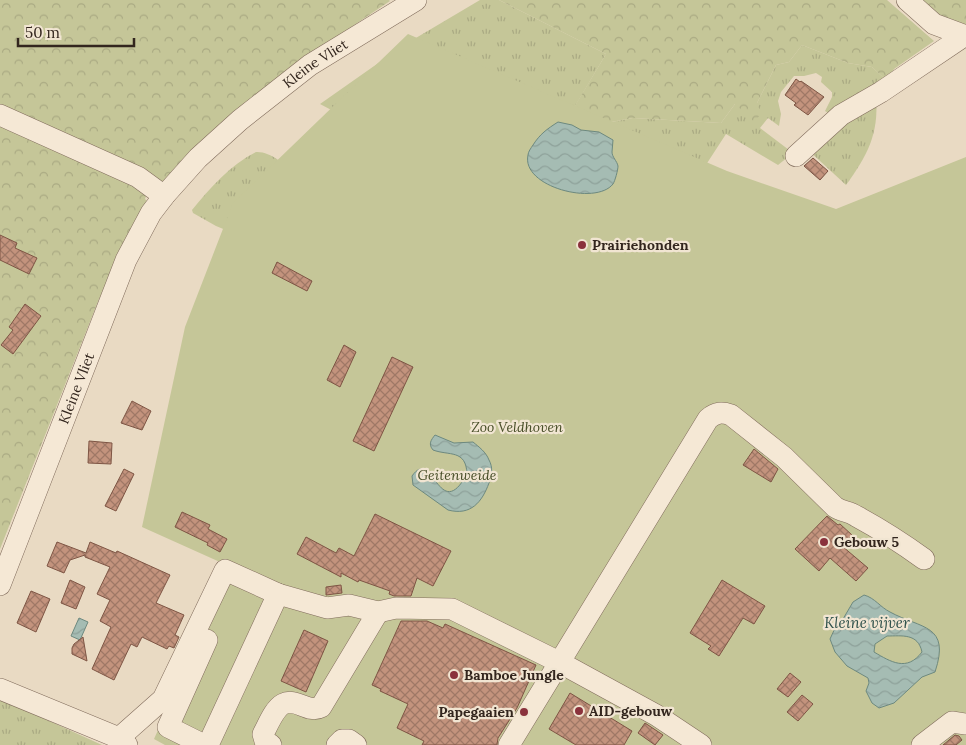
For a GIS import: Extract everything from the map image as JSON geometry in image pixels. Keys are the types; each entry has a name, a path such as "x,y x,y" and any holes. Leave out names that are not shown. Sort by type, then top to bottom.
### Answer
{"street":[{"path":"907,0 934,24 965,36"},
{"name":"Kleine Vliet","path":"0,585 126,260 150,213 198,158 240,120 310,65 410,1"},
{"path":"796,156 841,115 882,92 965,36"},
{"path":"0,115 138,177 164,196"},
{"path":"509,745 708,419 714,414 724,413 732,416 784,457 835,507 842,512 852,513 893,536 924,559"},
{"path":"0,689 123,742 164,699 225,570 278,594 327,608 349,605 378,612 396,608 452,609 559,662 656,715 701,745"},
{"path":"236,575 168,727 197,743 278,594"},
{"path":"271,745 265,741 263,734 274,714 283,704 293,702 311,710 321,707 378,612"},
{"path":"922,745 952,722 966,724"},
{"path":"337,745 342,740 350,740 356,745"}],"green space":[{"path":"0,0 390,1 310,56 222,124 195,146 161,186 0,111"},
{"path":"480,0 499,0 606,54 571,113 600,124 633,118 721,123 735,104 757,103 776,65 789,62 802,45 848,63 872,67 887,81 833,116 825,111 832,97 832,92 821,82 822,77 816,73 794,76 781,92 778,101 781,114 779,126 768,118 760,128 793,153 778,165 726,134 687,194 420,157 320,104 404,45"},
{"path":"499,0 887,0 934,41 894,69 887,81 872,67 848,63 802,45 789,62 776,65 757,103 761,114 754,122 735,104 721,123 633,118 600,124 570,114 606,54"},
{"path":"922,0 966,0 966,28 947,21"},
{"name":"Zoo Veldhoven","path":"408,34 727,171 836,209 966,157 966,745 165,745 154,739 231,567 142,527 185,327 233,203"},
{"path":"876,98 876,123 870,144 866,154 846,185 807,149"},
{"path":"0,118 148,190 145,199 149,203 99,299 0,549"},
{"path":"256,152 272,156 296,173 257,243 216,226 193,213 192,210 213,185 229,170"},
{"path":"0,700 10,703 102,745 0,745"}],"water":[{"path":"558,122 572,125 581,130 599,132 613,140 612,154 618,166 613,184 604,190 592,193 577,193 547,184 536,176 529,166 528,153 541,135"},
{"path":"435,435 454,443 473,442 488,457 492,468 490,480 483,496 475,506 463,511 448,510 413,485 412,476 419,469 426,470 443,489 450,492 457,487 467,474 464,461 460,457 431,448 431,440"},
{"name":"Kleine vijver","path":"864,595 868,596 890,612 930,630 936,636 939,645 939,656 935,672 922,677 894,703 879,708 872,703 866,691 869,683 868,678 847,666 835,652 830,639 836,626 843,619 853,602","holes":["887,636 909,637 917,641 922,652 911,662 893,662 874,652 875,644"]},
{"path":"79,618 88,622 80,640 71,636"}],"building":[{"path":"796,79 824,97 808,115 794,105 796,103 785,95"},
{"path":"813,158 828,171 820,180 804,166"},
{"path":"0,235 17,243 15,248 37,258 29,274 0,260"},
{"path":"277,262 312,281 307,291 272,273"},
{"path":"25,304 41,316 13,354 1,345 13,330 9,327"},
{"path":"344,345 356,352 340,387 327,380"},
{"path":"392,357 413,367 374,451 353,441"},
{"path":"132,401 151,411 142,430 121,423"},
{"path":"89,441 112,443 111,464 88,463"},
{"path":"754,449 778,469 771,482 743,465"},
{"path":"124,469 134,474 116,511 105,506"},
{"path":"182,512 210,525 208,529 227,539 220,552 207,545 208,543 175,527"},
{"path":"375,514 451,551 433,586 417,578 411,596 394,596 389,594 390,591 359,580 358,582 341,573 341,577 297,554 306,537 336,553 339,548 354,556"},
{"name":"Gebouw 5","path":"827,516 852,535 842,546 868,568 856,581 830,558 819,571 795,549"},
{"path":"57,542 86,553 90,542 116,553 117,551 170,575 156,603 184,615 175,635 179,637 174,648 169,646 167,649 142,637 137,647 131,644 114,680 92,669 111,627 100,621 110,600 97,594 110,567 85,557 85,555 70,560 64,573 47,566"},
{"path":"70,580 85,587 76,609 61,603"},
{"path":"722,580 765,606 754,624 743,618 719,656 708,649 711,646 690,633"},
{"path":"341,585 342,593 326,595 326,587"},
{"path":"31,591 50,599 36,632 17,623"},
{"name":"Bamboe Jungle","path":"401,621 427,621 443,628 445,624 536,665 517,708 498,738 497,745 422,745 424,741 397,728 408,704 380,691 381,689 372,685"},
{"path":"304,630 328,641 306,692 281,681"},
{"path":"83,637 87,661 72,654 74,644"},
{"path":"790,673 801,682 788,697 777,689"},
{"name":"AID-gebouw","path":"570,693 632,731 624,745 576,745 549,729"},
{"path":"802,695 813,704 798,721 787,712"},
{"path":"645,723 663,735 655,745 638,733"},
{"path":"955,735 959,736 962,740 956,745 943,745"}],"place":[{"name":"Prairiehonden","path":"582,245"},
{"name":"Gebouw 5","path":"824,542"},
{"name":"Bamboe Jungle","path":"454,675"},
{"name":"AID-gebouw","path":"579,711"},
{"name":"Papegaaien","path":"524,712"}],"park label":[{"name":"Geitenweide","path":"457,475"}]}
